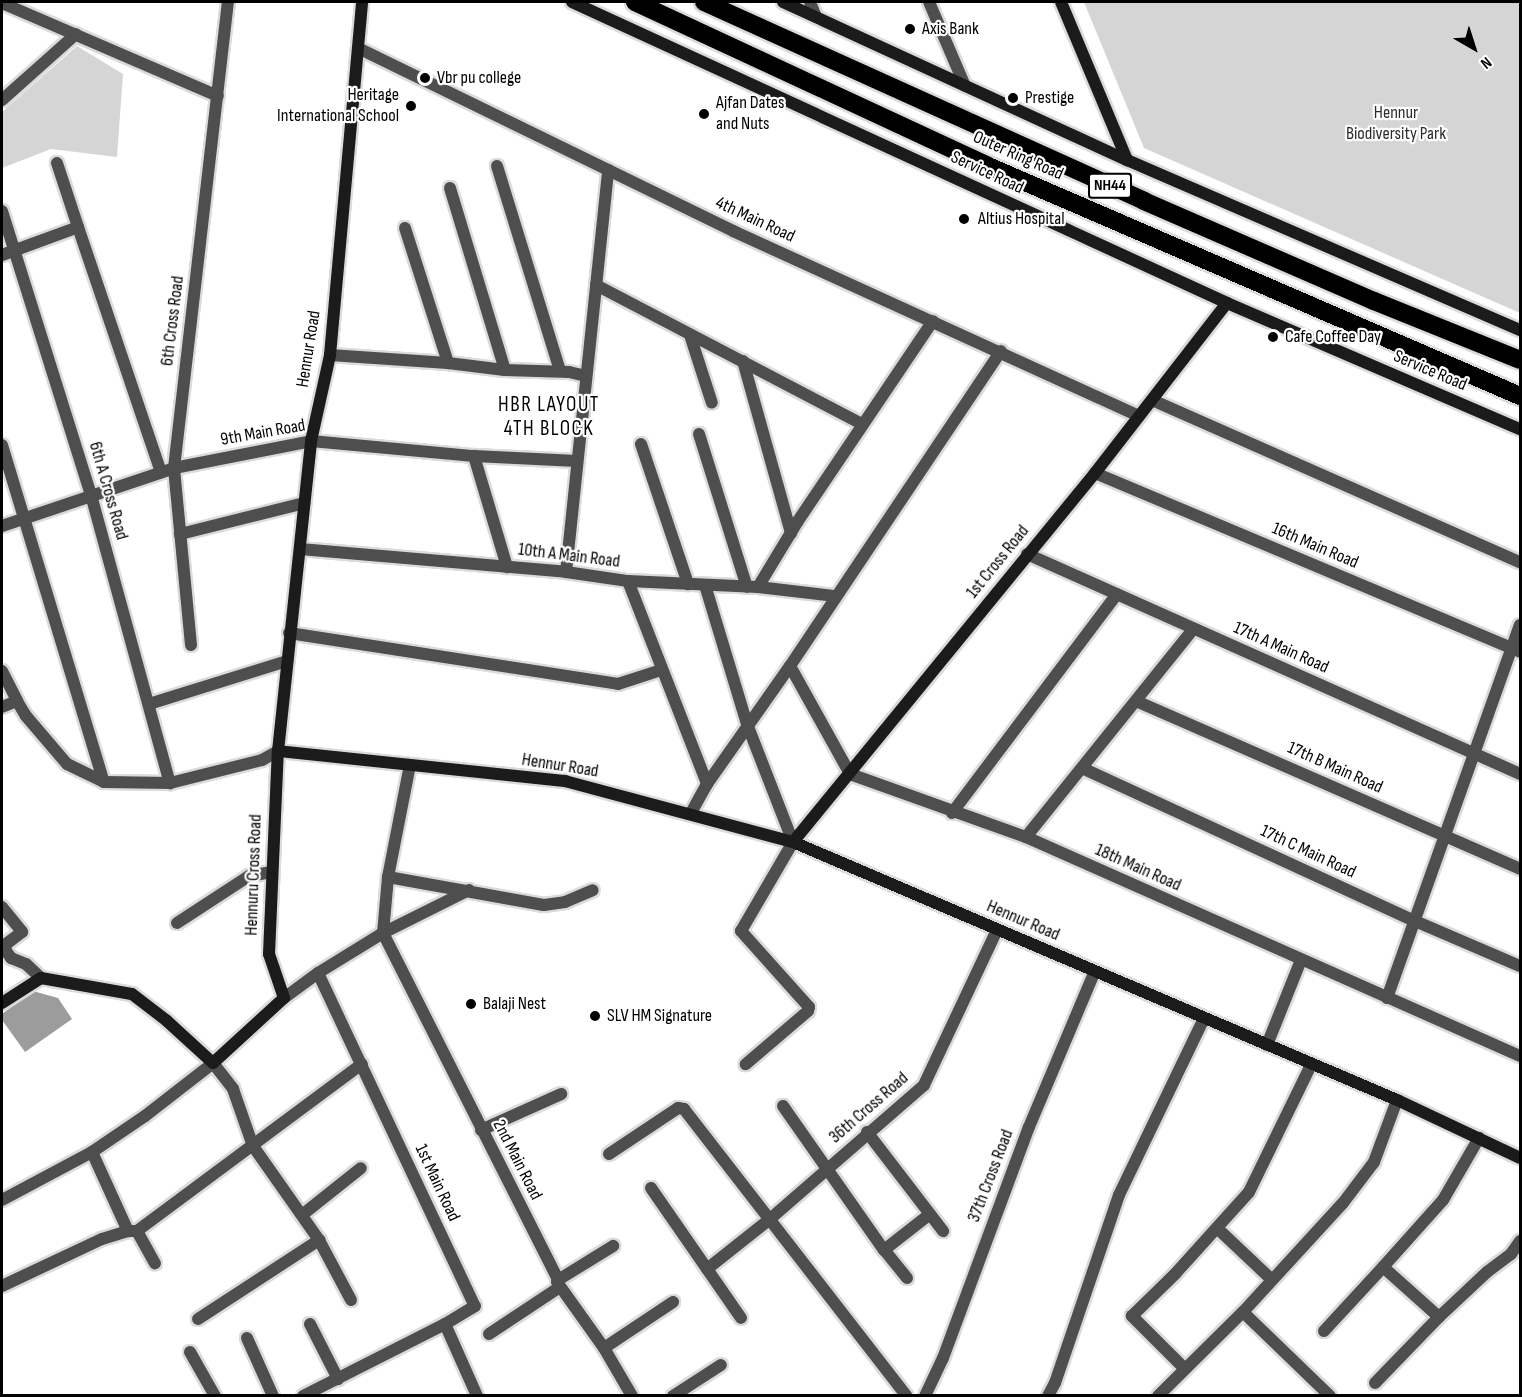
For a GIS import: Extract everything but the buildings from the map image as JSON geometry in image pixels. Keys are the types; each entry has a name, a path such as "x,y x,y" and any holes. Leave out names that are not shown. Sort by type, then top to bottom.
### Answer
{"highway":[{"name":"Outer Ring Road","path":"635,2 988,166 1521,396"},
{"name":"Outer Ring Road","path":"704,2 1144,201 1374,300 1521,360"}],"street":[{"name":"6th Cross Road","path":"191,645 174,468 228,2"},
{"name":"Hennur Road","path":"362,2 330,355 311,441 278,751 565,781 793,842 1397,1100 1521,1158"},
{"name":"Service Road","path":"572,2 1227,303 1521,429"},
{"path":"783,2 1127,160 1521,330"},
{"path":"810,2 816,17"},
{"path":"930,2 965,86"},
{"path":"1061,2 1127,160"},
{"path":"2,3 218,96"},
{"path":"2,100 76,34"},
{"name":"4th Main Road","path":"358,48 733,231 1001,351 1139,416"},
{"path":"57,164 161,472"},
{"path":"496,166 560,371"},
{"path":"566,572 608,170"},
{"path":"450,188 505,370"},
{"name":"6th A Cross Road","path":"2,211 91,495 170,783"},
{"path":"2,255 78,227"},
{"path":"405,228 448,363"},
{"path":"596,285 862,424"},
{"name":"1st Cross Road","path":"793,842 1095,473 1227,303"},
{"path":"752,587 791,533 933,321"},
{"path":"690,335 712,403"},
{"path":"691,813 747,723 790,666 1001,351"},
{"path":"330,355 448,363 505,370 560,371 586,376"},
{"path":"743,361 791,533"},
{"path":"1152,400 1521,562"},
{"path":"699,434 752,587"},
{"name":"9th Main Road","path":"2,526 174,468 311,441 474,456 577,461"},
{"path":"641,444 688,584"},
{"path":"2,446 26,518 104,782"},
{"path":"474,456 507,567"},
{"name":"16th Main Road","path":"1095,473 1516,650"},
{"path":"180,534 304,503"},
{"name":"10th A Main Road","path":"300,549 566,572 628,581 752,587 835,596"},
{"name":"17th A Main Road","path":"1027,554 1521,774"},
{"path":"628,581 707,784"},
{"path":"705,585 747,723 793,842 741,931 809,1007 808,1011 746,1064"},
{"path":"952,813 1117,594"},
{"path":"1387,998 1475,753 1516,650 1521,625"},
{"path":"1026,837 1193,629"},
{"path":"289,633 618,684 661,670"},
{"path":"149,704 287,661"},
{"path":"790,666 850,774"},
{"path":"2,671 26,716 67,764 104,782 170,783 262,760 278,751"},
{"path":"2,707 17,701"},
{"name":"17th B Main Road","path":"1136,701 1521,869"},
{"name":"Hennuru Cross Road","path":"278,751 269,954 284,998"},
{"path":"383,933 388,877 410,765"},
{"name":"17th C Main Road","path":"1082,768 1415,921 1521,966"},
{"name":"18th Main Road","path":"850,774 952,813 1026,837 1521,1056"},
{"path":"177,924 249,876 272,872"},
{"path":"388,877 544,905 565,902 593,890"},
{"path":"2,1200 92,1152 145,1116 213,1063 284,998 318,973 383,933 469,890"},
{"path":"2,907 22,932 5,945 11,958 26,964 41,978 132,994 167,1021 213,1063 233,1089 253,1146 319,1240 351,1300"},
{"name":"36th Cross Road","path":"706,1269 770,1219 867,1132 924,1085 997,930"},
{"name":"2nd Main Road","path":"383,933 559,1283 604,1348 632,1395"},
{"path":"1267,1045 1301,960"},
{"name":"37th Cross Road","path":"925,1395 943,1358 1029,1127 1095,971"},
{"name":"1st Main Road","path":"318,973 475,1306 445,1324"},
{"path":"2,1003 41,978"},
{"path":"1048,1395 1055,1383 1119,1195 1204,1018"},
{"path":"2,1287 102,1239 132,1231 253,1146 362,1064"},
{"path":"1184,1368 1132,1316 1249,1192 1311,1065"},
{"path":"481,1130 561,1094"},
{"path":"1158,1395 1243,1312 1343,1203 1374,1162 1397,1100"},
{"path":"783,1106 884,1250 908,1278"},
{"path":"609,1154 681,1107 907,1395"},
{"path":"867,1132 943,1231"},
{"path":"1324,1331 1443,1200 1479,1138"},
{"path":"92,1152 132,1231 155,1263"},
{"path":"302,1215 361,1168"},
{"path":"651,1188 741,1318"},
{"path":"884,1250 930,1214"},
{"path":"1217,1228 1271,1279"},
{"path":"198,1319 319,1240"},
{"path":"1375,1383 1438,1317 1487,1272 1511,1254 1521,1241"},
{"path":"489,1334 613,1246"},
{"path":"1383,1267 1438,1317"},
{"path":"604,1348 673,1302"},
{"path":"1243,1312 1330,1395"},
{"path":"310,1324 338,1379"},
{"path":"303,1395 445,1324 473,1394"},
{"path":"247,1338 273,1395"},
{"path":"190,1352 215,1395"},
{"path":"673,1395 721,1365"}],"green space":[{"name":"Hennur Biodiversity Park","path":"1084,2 1520,2 1520,313 1144,148"},
{"path":"77,46 123,74 117,157 51,149 2,168 2,112"}],"shaded area":[{"path":"33,991 58,998 72,1019 25,1052 2,1020 2,1014"}],"place":[{"name":"Axis Bank","path":"910,29"},
{"name":"Vbr pu college","path":"425,78"},
{"name":"Prestige","path":"1013,98"},
{"name":"Heritage International School","path":"411,106"},
{"name":"Ajfan Dates and Nuts","path":"704,114"},
{"name":"Altius Hospital","path":"964,219"},
{"name":"Cafe Coffee Day","path":"1273,337"},
{"name":"Balaji Nest","path":"471,1004"},
{"name":"SLV HM Signature","path":"595,1016"}],"district":[{"name":"HBR LAYOUT 4TH BLOCK","path":"549,417"}]}
